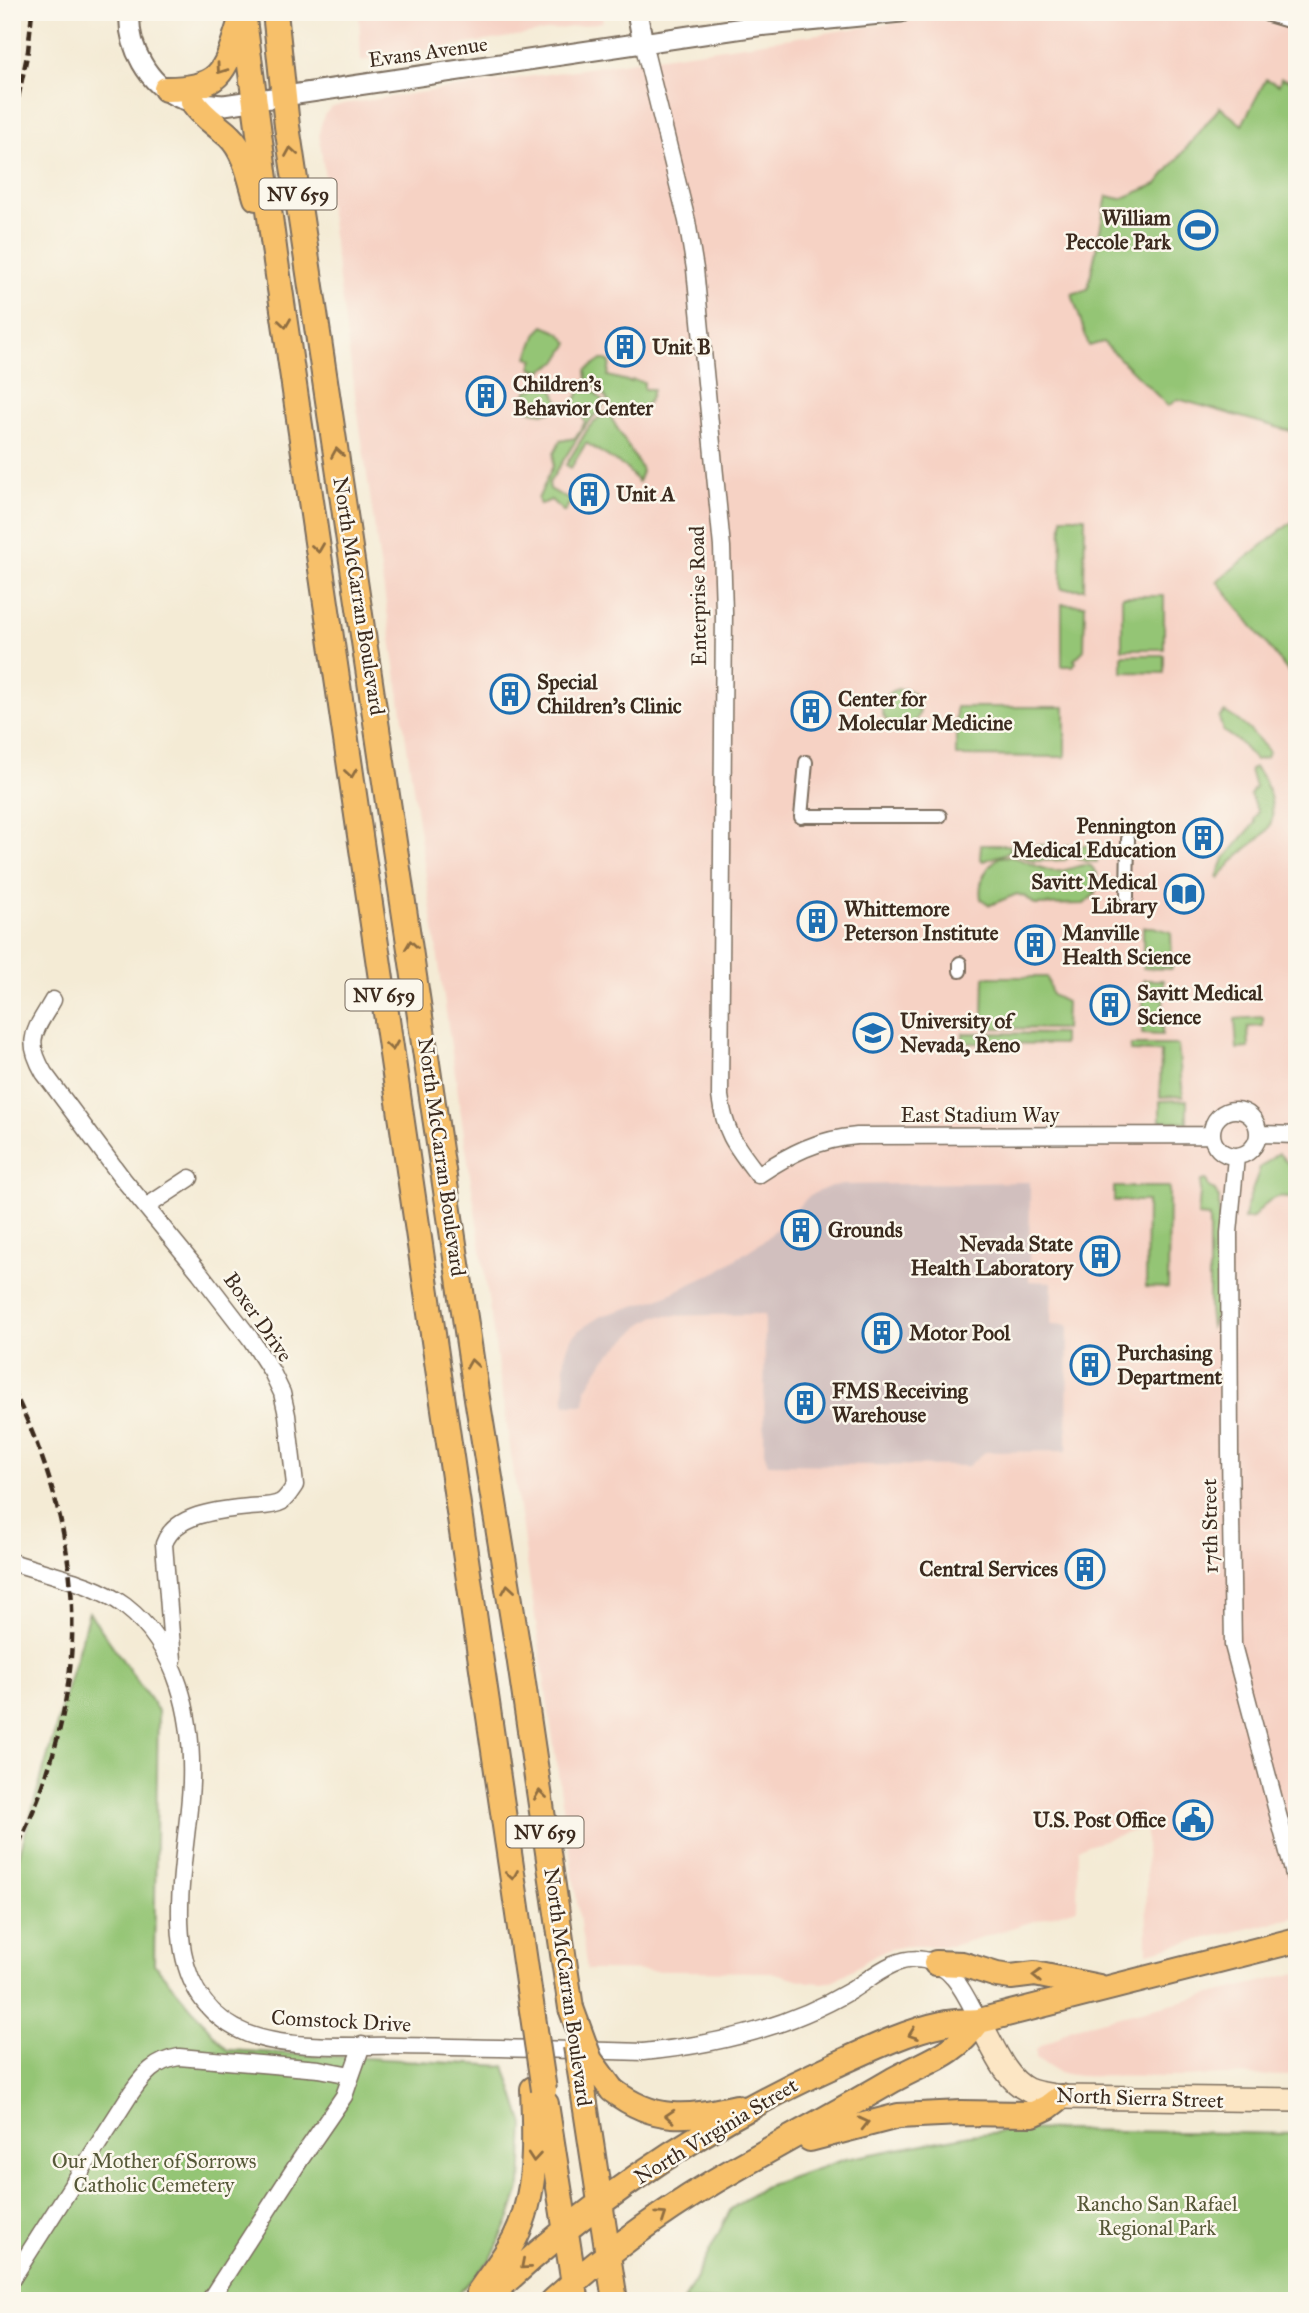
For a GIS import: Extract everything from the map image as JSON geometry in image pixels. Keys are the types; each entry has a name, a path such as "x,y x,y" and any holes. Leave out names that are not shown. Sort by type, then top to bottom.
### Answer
{"main road":[{"path":"166,89 184,89 213,80 223,69 243,12"},
{"name":"North McCarran Boulevard","path":"243,12 275,255 532,2010 538,2090 567,2231 575,2292"},
{"name":"North McCarran Boulevard","path":"275,12 283,96 477,1398 522,1670 614,2301"},
{"path":"193,102 201,113 231,137 239,151 275,255"},
{"name":"North Virginia Street","path":"485,2301 548,2244 600,2203 690,2143 761,2101 847,2059 943,2023 979,2021 1297,1940"},
{"path":"936,1963 962,1964 1011,1977 1035,1974 1104,1988"},
{"path":"570,2008 590,2060 612,2090 640,2109 657,2115 694,2116 761,2101"},
{"name":"North Virginia Street","path":"553,2301 575,2292 607,2256 674,2208 736,2168 899,2077 952,2051 965,2040 979,2021"},
{"name":"North Sierra Street","path":"979,2021 1008,2072 1018,2084 1029,2090 1061,2098 1297,2100"},
{"path":"473,2301 515,2237 522,2218 535,2147 538,2090"},
{"path":"775,2147 898,2116 1033,2114 1061,2098"}],"street":[{"path":"130,12 131,35 146,69 166,89 193,102"},
{"name":"Enterprise Road","path":"637,12 692,248 722,547 724,612 720,1096 722,1116 728,1134 758,1175"},
{"name":"Evans Avenue","path":"193,102 224,105 757,26 901,12"},
{"path":"1270,12 1297,20"},
{"path":"806,762 801,817 940,816"},
{"path":"1127,897 1128,839"},
{"name":"Boxer Drive","path":"53,1000 34,1033 32,1043 34,1054 44,1073 146,1208 250,1338 272,1372 282,1393 287,1415 295,1485 281,1502 230,1509 188,1519 177,1524 168,1533 164,1544 174,1670"},
{"path":"1232,1109 1247,1112 1253,1118 1259,1134 1249,1152 1236,1157 1223,1153 1212,1135 1214,1121 1232,1109"},
{"path":"1259,1134 1297,1135"},
{"name":"East Stadium Way","path":"758,1175 805,1147 857,1136 1212,1135"},
{"name":"17th Street","path":"1236,1157 1229,1233 1233,1642 1297,1886"},
{"path":"146,1208 190,1178"},
{"name":"Comstock Drive","path":"12,1562 93,1589 117,1601 149,1630 168,1656 186,1713 191,1749 191,1784 180,1892 181,1944 186,1970 196,1990 226,2023 264,2039 290,2043 643,2052 688,2048 757,2032 803,2015 850,1991 891,1965 922,1959 936,1963"},
{"path":"936,1963 955,1979 979,2021"},
{"path":"209,2301 344,2096 362,2045"},
{"path":"12,2279 131,2093 153,2066 165,2059 179,2057 318,2069 351,2075"}],"shaded area":[{"path":"359,12 601,12 603,22 361,61"},
{"name":"University of Nevada, Reno","path":"968,12 1230,12 1297,29 1297,1917 1147,1952 1146,1827 1078,1848 1077,1908 952,1946 905,1946 890,1949 833,1981 809,1982 771,1972 587,1970 319,134 324,115 331,108 343,104"},
{"path":"1030,1182 1029,1281 1052,1282 1051,1324 1068,1325 1067,1451 985,1452 968,1466 768,1464 764,1451 765,1314 656,1316 645,1322 604,1360 586,1389 585,1405 565,1405 566,1352 571,1339 579,1330 601,1316 661,1298 718,1271 766,1239 810,1195 831,1186 846,1185"},
{"path":"1297,1973 1297,2076 1080,2076 1060,2073 1036,2059 1036,2050 1040,2046 1071,2028"}],"green space":[{"name":"William Peccole Park","path":"1281,78 1297,83 1297,433 1178,399 1168,406 1103,342 1089,346 1072,294 1088,289 1107,196 1121,199 1157,184 1220,107 1242,125 1266,79 1279,85"},
{"path":"544,326 560,333 569,343 557,362 541,371 531,368 534,359 528,357 537,333"},
{"path":"601,360 610,362 608,376 631,382 644,382 644,389 653,389 649,401 636,414 617,416 603,393 587,380 586,370"},
{"path":"539,376 554,390 559,408 540,413 522,406 528,389 534,390"},
{"path":"584,386 595,392 605,404 585,426 549,483 550,489 571,501 564,512 551,500 540,505 538,499 553,466 554,453 560,441 575,438 585,422 573,403"},
{"path":"607,411 641,468 638,482 626,468 586,443 571,468 566,465 589,427"},
{"path":"1062,517 1085,517 1084,589 1061,589"},
{"path":"1297,518 1297,683 1217,581"},
{"path":"1122,596 1164,596 1164,649 1122,649"},
{"path":"1062,604 1085,605 1084,650 1074,660 1076,662 1073,666 1062,666"},
{"path":"1122,655 1164,655 1164,673 1122,672"},
{"path":"901,689 914,695 920,708 914,721 901,727 888,721 882,708 888,695"},
{"path":"956,707 1065,707 1065,757 956,756"},
{"path":"1225,712 1259,740 1269,752 1265,758 1255,760 1239,742 1223,731 1219,718"},
{"path":"1254,767 1262,776 1269,792 1273,815 1271,822 1265,833 1234,860 1219,879 1217,877 1224,859 1255,823 1258,812 1250,795 1255,787 1250,770"},
{"path":"981,845 1009,845 1010,849 1017,848 1018,845 1057,845 1058,849 1066,849 1066,845 1098,846 1097,862 1085,861 1072,855 1065,860 1034,861 1010,852 983,861 980,858"},
{"path":"1000,857 1014,858 1054,871 1082,865 1091,866 1097,873 1095,894 1084,904 1035,905 1026,897 1017,894 990,905 981,899 982,881 987,870"},
{"path":"1143,927 1171,932 1172,969 1143,968"},
{"path":"984,977 1047,977 1052,995 1066,1002 1065,1029 992,1028 992,1019 983,1019"},
{"path":"1144,980 1164,980 1162,1035 1142,1034"},
{"path":"1263,1017 1263,1026 1248,1027 1249,1048 1237,1049 1235,1019"},
{"path":"963,1033 1063,1034 1063,1044 963,1043"},
{"path":"1131,1045 1178,1045 1183,1096 1160,1097 1161,1052 1130,1051"},
{"path":"1187,1100 1187,1123 1160,1121 1160,1101"},
{"path":"1278,1153 1295,1174 1298,1186 1294,1199 1281,1197 1270,1200 1253,1218 1244,1219 1260,1168"},
{"path":"1206,1180 1219,1197 1218,1312 1211,1327 1209,1217 1198,1216 1201,1181"},
{"path":"1114,1187 1169,1187 1168,1288 1146,1287 1147,1201 1114,1201"},
{"name":"Our Mother of Sorrows Catholic Cemetery","path":"89,1612 158,1711 154,1964 227,2050 505,2066 524,2125 521,2185 510,2218 491,2259 451,2301 12,2301 12,1880"},
{"name":"Rancho San Rafael Regional Park","path":"1007,2129 1297,2134 1297,2301 684,2301 731,2209 763,2187 846,2159"}],"railway":[{"path":"12,127 28,51 32,12"},
{"path":"12,1388 50,1482 62,1528 70,1576 72,1623 70,1671 62,1720 32,1815 12,1859"}],"place":[{"name":"William Peccole Park","path":"1198,230"},
{"name":"Unit B","path":"625,347"},
{"name":"Children's Behavior Center","path":"486,396"},
{"name":"Unit A","path":"589,494"},
{"name":"Special Children's Clinic","path":"510,694"},
{"name":"Center for Molecular Medicine","path":"811,711"},
{"name":"Pennington Medical Education","path":"1203,838"},
{"name":"Savitt Medical Library","path":"1184,894"},
{"name":"Whittemore Peterson Institute","path":"817,921"},
{"name":"Manville Health Science","path":"1035,945"},
{"name":"Savitt Medical Science","path":"1110,1005"},
{"name":"University of Nevada, Reno","path":"873,1033"},
{"name":"Grounds","path":"801,1230"},
{"name":"Nevada State Health Laboratory","path":"1100,1256"},
{"name":"Motor Pool","path":"882,1333"},
{"name":"Purchasing Department","path":"1090,1365"},
{"name":"FMS Receiving Warehouse","path":"805,1403"},
{"name":"Central Services","path":"1085,1569"},
{"name":"U.S. Post Office","path":"1193,1820"}]}
